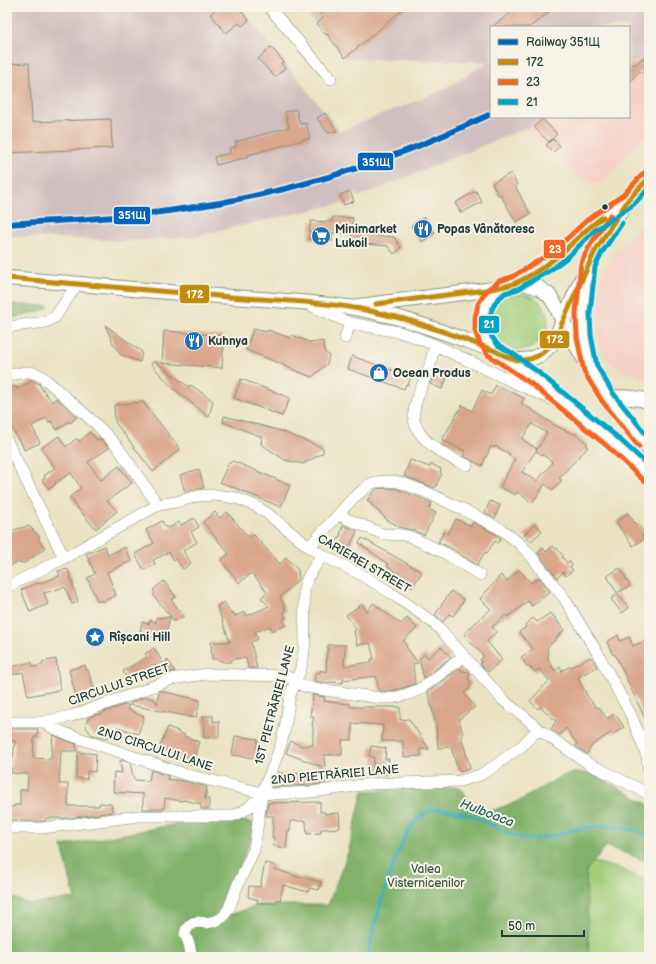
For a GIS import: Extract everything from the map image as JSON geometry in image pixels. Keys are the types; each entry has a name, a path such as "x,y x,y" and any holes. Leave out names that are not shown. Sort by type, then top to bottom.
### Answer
{"main road":[{"path":"508,359 528,360 547,350 554,341 595,251 628,200 649,178"},
{"path":"493,350 486,341 482,331 482,318 485,306 492,295 548,263 564,251 591,225 628,200"},
{"path":"588,265 583,313 584,336 590,368"},
{"path":"7,278 349,307 416,323 493,350 534,376 612,441 649,476"},
{"path":"349,307 448,296 509,285 527,284 539,288 549,296 556,306 563,322 608,397 649,449"},
{"path":"608,397 628,397 649,401"}],"street":[{"path":"269,7 331,79"},
{"path":"7,327 46,322 55,317 78,284"},
{"path":"308,304 350,323 386,329 435,344 571,408"},
{"path":"345,338 350,323"},
{"path":"435,344 430,367 413,412 415,426 425,439 447,456 466,464"},
{"path":"7,376 33,372 45,379 96,424 117,446 158,505"},
{"path":"7,441 64,558"},
{"path":"309,547 353,498 370,484 387,480 399,482 426,492 501,528 520,544 531,556 564,598 598,652 631,715 647,756 649,772"},
{"name":"CARIEREI STREET","path":"7,587 64,558 158,505 198,496 215,495 236,498 256,506 309,547 322,555 362,575 404,601 430,620 503,700 538,729 589,764 649,794"},
{"path":"338,515 383,534 403,535 410,537 445,553 480,575"},
{"name":"1ST PIETRĂRIEI LANE","path":"262,794 281,744 290,695 304,658 304,588 308,577 322,555"},
{"name":"CIRCULUI STREET","path":"7,722 43,722 71,716 172,679 207,674 284,676 291,678 303,686 380,698 392,698 418,690 464,656"},
{"name":"2ND CIRCULUI LANE","path":"43,722 52,728 70,735 184,774 262,794"},
{"name":"2ND PIETRĂRIEI LANE","path":"7,828 42,828 139,816 231,816 239,814 247,809 262,794 312,792 369,784 460,781 480,775 493,768 523,745 538,729"},
{"path":"192,957 186,930 193,923 216,922 223,917 229,908 238,884 254,850 262,794"}],"shaded area":[{"path":"7,7 239,7 340,131 441,91 489,62 345,58 302,7 649,7 649,52 630,65 630,26 490,26 490,118 544,118 526,128 358,197 355,192 352,194 354,203 345,207 343,203 193,237 128,241 7,236"},
{"path":"649,52 649,132 600,184 577,177 526,128 544,118 630,118 630,65"},
{"path":"649,217 649,386 647,381 641,377 635,377 612,365 604,354 598,332 597,312 600,284 610,261 619,247"}],"green space":[{"path":"520,294 531,296 540,302 546,311 548,322 546,333 540,342 531,348 520,350 509,348 500,342 494,333 492,322 494,311 500,302 509,296"},
{"path":"7,304 48,306 48,308 23,316 7,318"},
{"name":"Valea Visternicenilor","path":"577,772 595,775 649,805 649,862 606,846 586,871 589,957 7,957 7,896 30,904 75,898 62,846 187,822 237,820 253,823 253,834 221,910 233,914 259,905 328,905 349,850 363,791 459,787 480,815 519,801 560,777"},
{"path":"577,858 621,869 649,882 649,957 393,957"}],"building":[{"path":"218,7 238,7 249,20 242,26 239,23 226,33 210,14"},
{"path":"314,7 406,7 345,58 327,34 326,35 317,24 323,18"},
{"path":"518,7 544,7 548,13 531,26 493,26"},
{"path":"271,47 284,62 281,63 285,68 275,77 258,59"},
{"path":"649,55 649,79 640,71 630,82 630,66 632,64 635,65 642,58 643,59"},
{"path":"29,63 32,122 111,119 112,148 7,153 7,64"},
{"path":"296,109 300,124 306,123 310,138 216,165 214,157 230,153 229,148 236,147 235,142 289,127 285,112"},
{"path":"325,113 337,131 328,133 317,118"},
{"path":"542,119 557,134 549,142 534,127"},
{"path":"553,139 560,146 553,152 546,145"},
{"path":"511,173 517,185 515,186 530,214 516,222 492,183"},
{"path":"350,191 354,201 344,205 340,195"},
{"path":"476,191 482,202 461,213 455,203"},
{"path":"333,217 353,218 352,234 332,233 332,241 308,239 311,221 332,222"},
{"name":"Popas Vânătoresc","path":"424,217 435,233 422,242 411,226"},
{"path":"352,234 394,237 401,248 394,254 388,246 351,243"},
{"path":"105,325 142,352 140,362 121,355 114,345"},
{"path":"253,329 267,332 268,330 290,338 292,335 311,343 323,341 325,353 329,355 327,364 312,377 246,350"},
{"path":"164,331 224,336 222,368 162,363"},
{"name":"Ocean Produs","path":"352,356 411,377 408,385 406,384 404,389 348,369"},
{"path":"154,361 189,387 191,385 213,401 209,417 174,389 151,364"},
{"path":"435,372 447,378 442,389 430,384"},
{"path":"241,379 290,398 282,416 234,398"},
{"path":"31,380 40,384 39,385 52,402 56,398 77,417 70,423 69,421 57,430 51,421 49,422 46,418 32,426 40,443 24,450 20,440 19,441 11,426 7,427 7,390 16,386 17,389"},
{"path":"496,385 524,398 521,403 556,426 573,434 574,433 588,444 586,446 588,447 559,478 562,480 552,490 545,484 532,503 517,492 515,495 500,487 515,459 509,456 510,454 495,446 494,448 491,446 482,466 463,456 465,451 442,440 462,405 472,411 482,390 491,395","holes":["532,424 547,433 536,451 552,461 552,463 537,481 522,472 537,449 522,439"]},
{"path":"143,402 180,449 153,472 115,422 114,405"},
{"path":"224,416 281,431 323,448 323,453 303,464 285,460 261,444 262,437 223,422"},
{"path":"90,432 97,440 101,440 109,448 88,462 101,480 119,466 132,483 107,501 117,511 96,529 73,503 74,502 70,497 81,488 71,473 55,483 56,484 49,489 42,480 45,478 44,476 55,468 41,448 59,436 66,447 76,439 80,441"},
{"path":"410,460 430,467 431,464 441,469 440,473 442,474 435,488 404,476"},
{"path":"233,461 290,485 281,507 220,482 228,464"},
{"path":"199,469 204,488 185,492 180,475"},
{"path":"377,489 397,489 432,503 429,509 436,513 424,535 413,530 402,528 387,520 367,500"},
{"path":"490,501 500,505 495,518 485,513"},
{"path":"215,512 220,518 227,512 250,539 254,535 280,564 286,557 298,570 299,579 280,597 286,611 283,612 286,618 283,619 286,625 272,631 270,626 255,632 258,639 251,642 257,668 248,668 246,658 232,659 231,662 223,662 217,659 212,659 211,642 230,642 217,606 224,602 231,613 233,612 235,616 245,612 247,616 269,606 261,598 267,592 252,573 239,583 221,560 229,554 203,522"},
{"path":"628,513 636,525 638,524 645,534 642,536 644,539 633,546 616,522"},
{"path":"194,518 199,527 191,532 197,542 183,551 191,563 183,569 176,559 174,560 169,552 153,560 155,564 144,570 135,554 154,543 146,530 162,521 166,528 169,528 179,522 181,525"},
{"path":"456,519 471,526 473,522 501,538 498,543 495,541 487,553 485,552 477,565 449,547 438,542 444,532 448,534"},
{"path":"535,524 542,531 531,541 524,535"},
{"path":"343,525 357,531 346,555 337,550 340,545 336,543 341,534"},
{"path":"29,526 39,536 39,541 45,548 25,563 18,562 7,567 7,533"},
{"path":"362,538 422,572 412,588 395,577 397,574 387,566 388,564 359,543"},
{"path":"105,546 108,555 125,547 131,561 107,572 116,595 102,602 101,600 98,602 87,578 95,574 86,554"},
{"path":"553,546 556,549 557,548 567,563 569,561 572,565 570,567 573,570 566,576 563,572 557,578 538,553 543,548 546,552"},
{"path":"620,568 630,586 617,593 607,576"},
{"path":"68,569 78,602 72,604 65,587 44,593 48,604 30,612 21,590 60,576 58,571"},
{"path":"519,570 531,583 540,578 550,592 532,606 528,601 508,617 506,615 492,627 496,632 487,641 502,660 488,672 480,664 482,662 480,660 484,656 464,635 466,634 465,632 491,609 480,599 501,575 507,581"},
{"path":"164,581 176,597 171,600 184,616 174,621 153,595 155,593 153,590"},
{"path":"451,591 464,600 453,616 449,614 443,622 435,615"},
{"path":"618,594 629,608 622,613 611,599"},
{"path":"373,603 401,624 407,618 417,628 403,641 418,663 413,664 415,684 391,691 379,691 376,676 343,680 343,683 314,681 316,672 320,673 320,670 326,672 328,645 345,645 344,666 371,662 371,659 374,659 370,643 357,645 354,631 356,629 346,615 362,604 367,612"},
{"path":"550,613 564,630 547,648 548,660 555,671 560,667 562,671 591,657 597,667 578,677 579,680 588,697 597,708 599,707 607,719 614,714 624,727 613,734 612,732 592,745 587,754 576,746 577,744 566,728 560,735 551,729 556,721 540,707 538,709 530,701 549,681 540,669 535,672 532,668 531,669 527,666 521,657 533,649 519,632 526,627 525,625 533,618 537,622"},
{"path":"170,617 165,639 149,636 150,633 140,631 142,622 149,624 150,620 156,623 156,618"},
{"path":"618,635 620,641 629,637 633,646 649,639 649,727 615,654 613,655 607,642"},
{"path":"441,647 451,657 424,678 419,659 425,654 428,658"},
{"path":"154,648 165,666 167,659 175,671 163,675 165,667 159,671 153,664 140,674 128,680 123,671 147,657 145,654"},
{"path":"56,659 60,690 28,696 23,672 7,676 7,668 31,662 33,667 43,665 42,662"},
{"path":"85,665 95,691 76,696 69,670"},
{"path":"460,668 462,671 470,673 468,678 471,683 469,689 464,693 475,707 459,719 463,735 461,736 470,769 460,772 460,770 458,770 451,747 438,748 436,725 428,692"},
{"path":"159,691 200,700 196,718 130,705 131,703 145,697 154,699 157,704"},
{"path":"312,695 325,697 324,701 350,704 350,707 400,707 400,720 409,719 429,749 420,749 421,756 404,757 403,741 382,741 383,725 352,723 352,740 342,740 342,755 324,755 325,768 286,753 291,741 302,746 313,745 312,726 314,716 310,716"},
{"path":"124,705 129,705 127,709 144,717 138,734 120,728 109,728 108,738 92,735 86,727 87,720 92,716 98,714 101,715 104,712"},
{"path":"203,716 213,716 213,722 219,721 219,737 204,738"},
{"path":"168,727 199,742 192,765 168,752 169,751 159,748"},
{"path":"7,729 38,729 37,737 34,737 33,758 51,759 53,735 76,744 77,751 61,751 59,784 68,784 68,806 99,806 100,803 111,804 112,812 70,818 46,818 45,821 21,821 7,819 7,808 14,807 14,805 20,805 20,790 27,790 28,774 11,773 11,758 13,758 15,741 7,741"},
{"path":"235,736 258,739 255,758 232,755"},
{"path":"371,746 386,748 385,759 389,759 387,775 376,773 376,768 373,767 374,757 369,756"},
{"path":"78,752 96,754 95,772 87,771 87,779 76,778"},
{"path":"122,760 130,763 134,780 149,781 151,770 168,776 167,779 207,787 205,799 209,799 209,809 201,809 201,804 165,798 164,809 143,809 143,794 113,792 114,772 122,773 120,761"},
{"path":"325,772 326,783 272,787 278,773"},
{"path":"320,802 320,812 325,812 325,814 339,813 340,828 321,829 321,833 307,834 306,821 290,821 290,831 288,831 286,848 273,846 273,816 266,816 268,803"},
{"path":"265,863 275,865 275,869 301,878 321,882 319,890 310,888 308,892 283,885 280,900 277,899 277,903 257,903 258,900 248,897 249,886 260,887"}],"waterway":[{"name":"Hulboaca","path":"367,957 381,901 397,855 406,835 416,820 431,810 440,809 463,813 480,819 505,832 521,838 535,839 589,827 620,827 649,835"}],"rail line":[{"name":"351Щ","path":"7,224 138,215 211,204 268,193 325,178 380,160 429,142 490,114"}],"transit line":[{"name":"23","path":"644,173 623,195 587,220 559,246 512,277 499,281 487,290 478,304 475,318 475,331 480,344 488,355 530,383 607,446 644,481"},
{"name":"172","path":"7,278 337,305 396,317 467,340 509,358 526,360 540,355 554,341 595,251 628,200 649,178"},
{"name":"21","path":"649,188 633,205 595,230 569,256 552,269 518,289 505,293 497,300 492,309 489,320 489,330 498,345 512,353 538,372 616,436 649,466"},
{"name":"23","path":"610,215 589,247 581,263 576,313 577,337 584,372 602,401 639,447"},
{"name":"172","path":"376,304 486,290 513,284 533,274 547,264 603,217"},
{"name":"21","path":"622,223 601,254 595,267 590,313 591,335 597,366 613,393 649,438"}],"place":[{"name":"Popas Vânătoresc","path":"423,229"},
{"name":"Minimarket Lukoil","path":"321,236"},
{"name":"Kuhnya","path":"194,341"},
{"name":"Ocean Produs","path":"379,373"},
{"name":"Rîșcani Hill","path":"95,637"}]}
